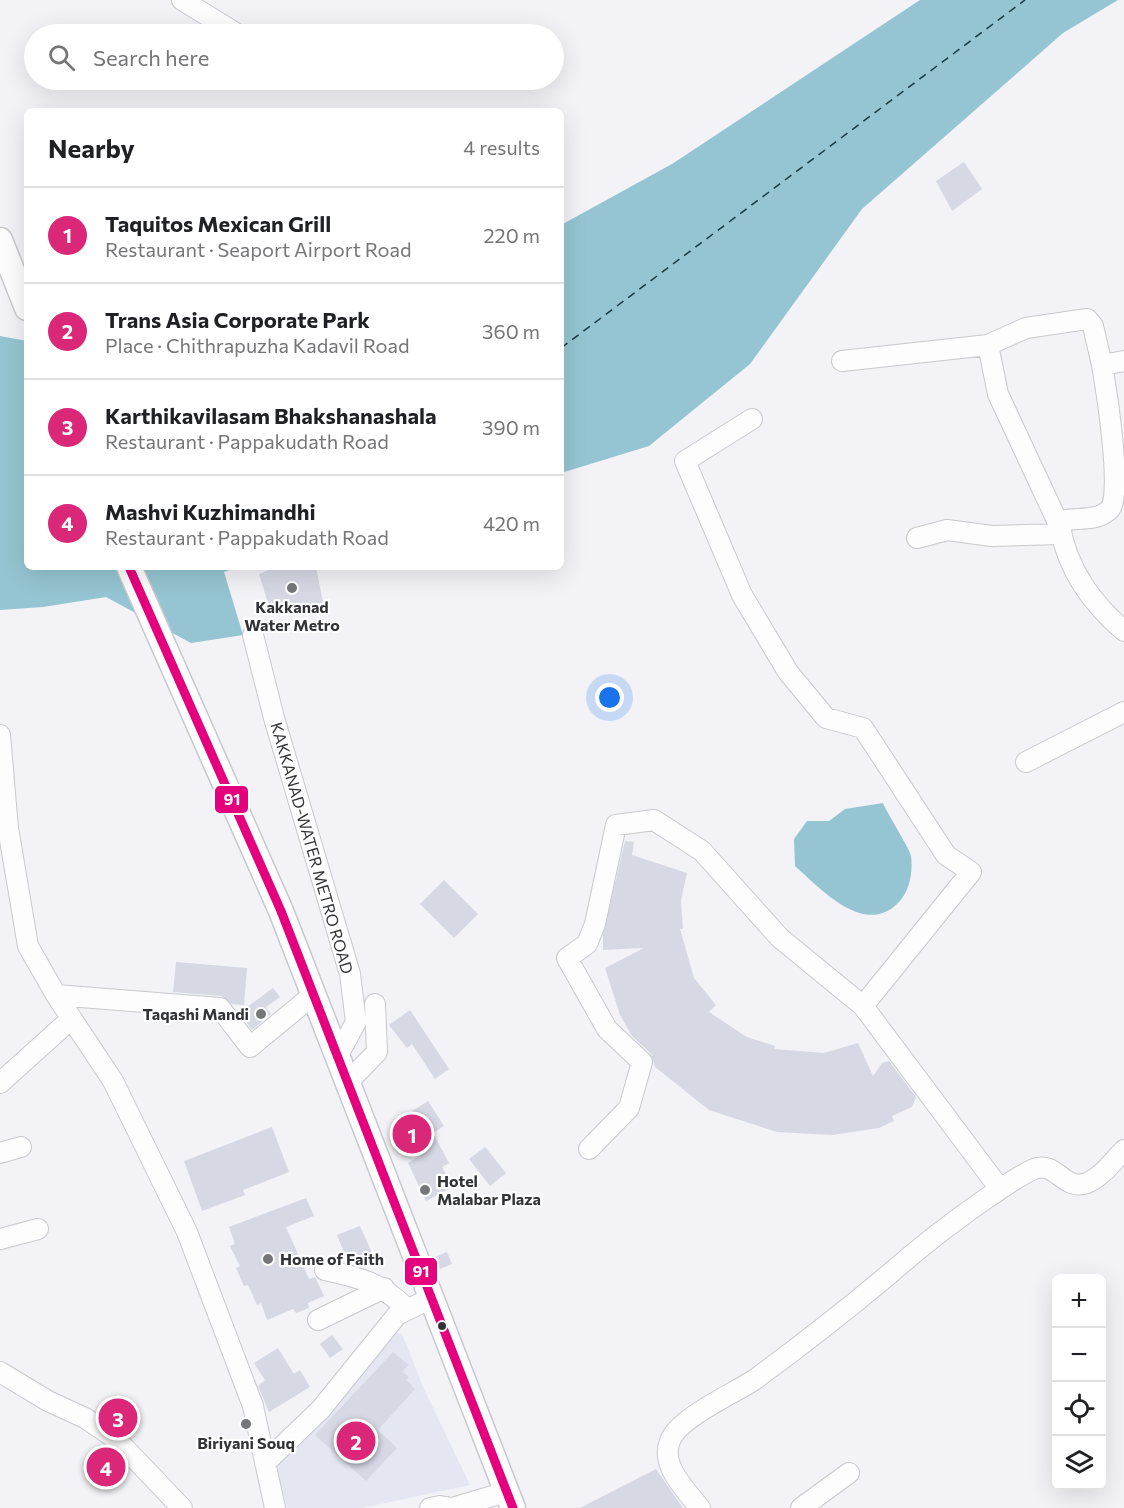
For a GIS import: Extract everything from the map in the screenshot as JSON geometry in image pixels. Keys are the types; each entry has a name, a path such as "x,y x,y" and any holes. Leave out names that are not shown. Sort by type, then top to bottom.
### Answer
{"main road":[{"path":"1,242 24,300"},
{"path":"130,570 261,866 510,1500"}],"street":[{"path":"182,0 221,24"},
{"path":"842,361 988,345 1026,328 1087,320 1093,326 1102,365 1113,453 1115,501 1109,510 1100,516 1061,521 1060,531"},
{"path":"988,345 998,394 1083,587 1094,604 1124,631"},
{"path":"1102,365 1124,361"},
{"path":"752,420 685,461 742,595 788,672 826,718 863,728 946,855 971,872 863,1006"},
{"path":"916,538 947,530 992,536 1060,531"},
{"name":"KAKKANAD-WATER METRO ROAD","path":"253,635 274,718 350,974 356,1023 337,1057"},
{"path":"1026,762 1124,712"},
{"path":"0,735 8,828 28,946 56,996 113,1081 187,1232 253,1406 275,1508"},
{"path":"589,1149 629,1108 642,1062 608,1029 567,958 587,944 595,924 616,825 654,819 702,851 780,938 863,1006 1000,1189"},
{"path":"56,996 220,1008 250,1047 313,995"},
{"path":"347,1083 377,1052 375,1004"},
{"path":"0,1083 71,1019"},
{"path":"0,1153 21,1147"},
{"path":"700,1508 668,1461 670,1439 678,1430 796,1349 940,1231 1000,1189 1033,1169 1043,1167 1053,1170 1066,1182 1077,1185 1087,1183 1100,1175 1124,1150"},
{"path":"0,1239 38,1229"},
{"path":"325,1270 365,1279 384,1288 407,1308"},
{"path":"318,1320 384,1288"},
{"path":"265,1463 321,1409 393,1319 407,1308 431,1299"},
{"path":"0,1372 48,1401 85,1418 116,1439 182,1508"},
{"path":"801,1508 849,1473"},
{"path":"430,1508 440,1506 451,1508 478,1500 510,1500"}],"shaded area":[{"path":"387,1331 402,1334 423,1387 470,1485 362,1508 287,1508 275,1458"}],"water":[{"path":"920,0 1118,0 1063,33 862,209 750,364 649,446 564,472 564,223 672,164"},
{"path":"0,336 24,340 24,570 230,570 224,572 243,635 191,643 106,597 43,607 0,610"},
{"path":"883,803 910,853 911,875 908,887 898,903 885,912 871,915 843,906 795,866 794,839 807,821 829,821 845,809"}],"building":[{"path":"964,162 982,189 952,211 936,181"},
{"name":"Kakkanad Water Metro","path":"269,570 317,570 323,602 280,615 271,613 259,574"},
{"path":"625,841 634,842 632,855 687,873 681,900 683,929 680,929 694,978 716,1005 709,1012 747,1037 775,1046 774,1049 824,1053 858,1043 873,1076 882,1063 889,1061 916,1097 912,1107 892,1116 894,1121 879,1128 832,1135 777,1132 709,1110 655,1067 651,1054 632,1036 620,1015 605,968 644,948 603,950 603,935"},
{"path":"444,880 478,914 454,938 420,904"},
{"path":"176,962 247,968 244,1005 232,1004 221,996 173,992"},
{"path":"273,988 280,997 266,1007 271,1014 252,1030 239,1013"},
{"path":"410,1010 449,1069 435,1079 412,1044 407,1048 389,1025"},
{"path":"428,1101 444,1126 433,1133 449,1163 442,1167 453,1187 426,1201 408,1163 421,1155 398,1120"},
{"path":"272,1127 289,1172 243,1190 245,1195 202,1211 184,1161"},
{"path":"485,1147 506,1173 490,1186 469,1159"},
{"name":"Home of Faith","path":"306,1198 314,1216 286,1227 309,1279 315,1277 324,1296 308,1303 309,1308 296,1313 293,1309 267,1320 261,1303 257,1305 248,1285 244,1286 236,1268 240,1266 230,1246 235,1244 229,1227"},
{"path":"360,1226 372,1253 348,1263 337,1235"},
{"path":"447,1252 452,1264 440,1269 435,1257"},
{"path":"332,1335 343,1349 330,1358 320,1344"},
{"path":"278,1348 294,1374 300,1370 310,1387 269,1412 258,1386 265,1380 254,1363"},
{"path":"393,1352 409,1365 402,1372 409,1377 406,1380 415,1389 378,1430 397,1448 366,1481 315,1435"},
{"path":"656,1469 683,1508 580,1508"}],"ferry route":[{"path":"564,346 1025,0"}],"transit line":[{"name":"91","path":"130,570 281,911 513,1508"}],"place":[{"name":"Kakkanad Water Metro","path":"292,588"},
{"name":"Taqashi Mandi","path":"261,1014"},
{"name":"Taquitos Mexican Grill","path":"412,1134"},
{"name":"Hotel Malabar Plaza","path":"425,1190"},
{"name":"Home of Faith","path":"268,1259"},
{"name":"Karthikavilasam Bhakshanashala","path":"118,1418"},
{"name":"Biriyani Souq","path":"246,1424"},
{"name":"Trans Asia Corporate Park","path":"356,1441"},
{"name":"Mashvi Kuzhimandhi","path":"106,1467"}]}
